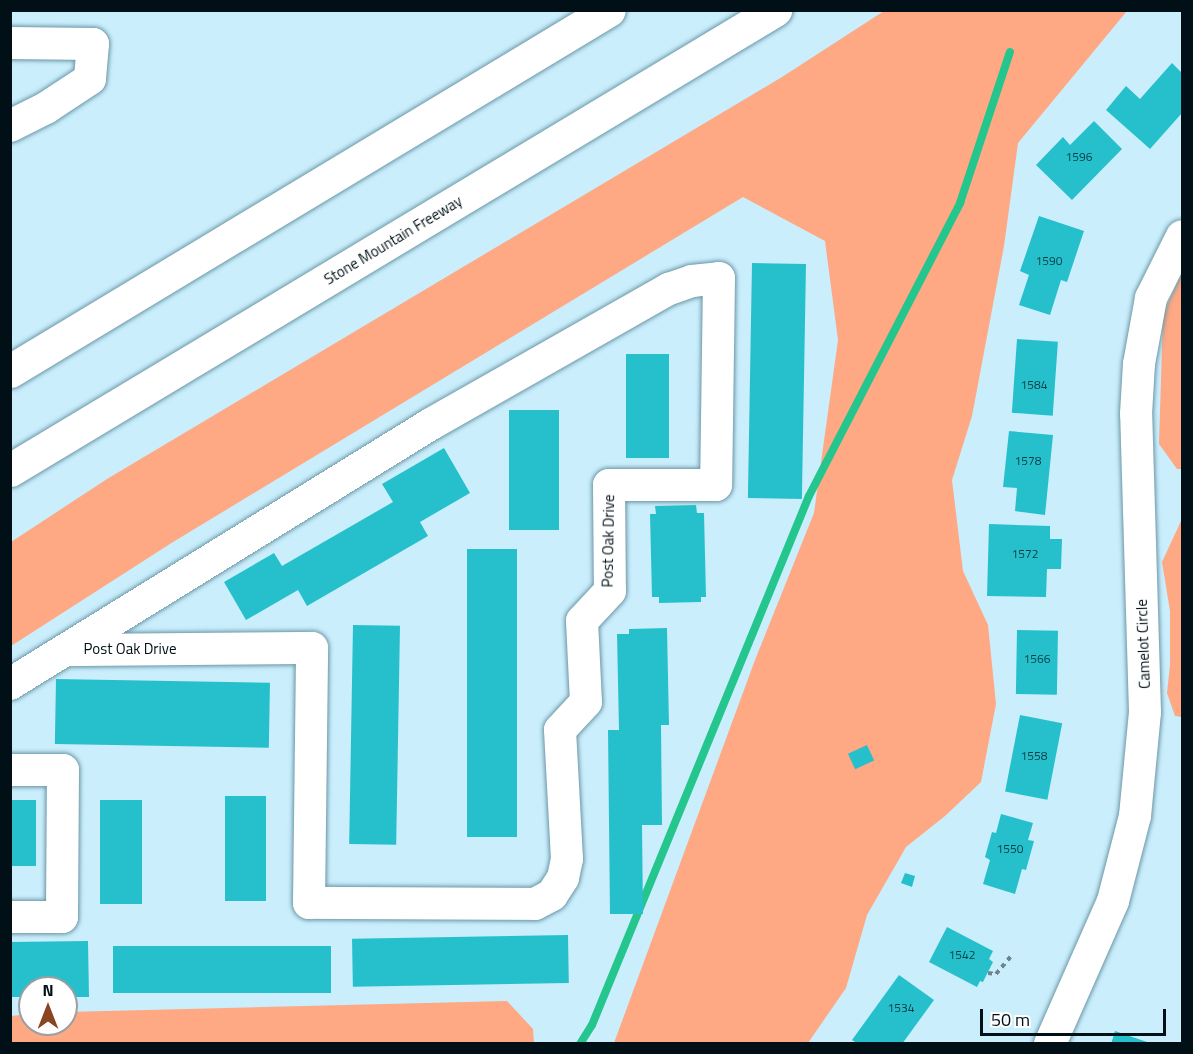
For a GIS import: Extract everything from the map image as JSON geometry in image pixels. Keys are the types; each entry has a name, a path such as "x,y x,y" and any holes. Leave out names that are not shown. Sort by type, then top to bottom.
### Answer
{"highway":[{"path":"10,371 609,10"},
{"name":"Stone Mountain Freeway","path":"10,470 775,10"}],"street":[{"path":"10,43 93,44 90,79 46,108 10,126"},
{"name":"Camelot Circle","path":"1050,1044 1113,901 1135,816 1145,711 1136,414 1140,356 1151,298 1182,236"},
{"name":"Post Oak Drive","path":"10,684 431,424 669,289 692,281 719,278 716,485 609,485 610,591 582,621 586,702 560,730 567,859 563,878 552,895 535,904 309,903 312,648 68,650"},
{"path":"10,770 63,770 62,917 10,917"}],"path":[{"path":"988,973 996,974 1012,955"}],"shaded area":[{"path":"884,11 1127,11 1018,143 1004,246 972,416 952,480 963,571 988,625 996,704 981,782 945,816 906,847 867,915 846,988 808,1043 614,1043 755,660 814,513 838,340 825,241 743,197 173,542 11,646 11,542 107,479 782,77"},
{"path":"1182,272 1182,469 1177,469 1159,444 1163,315"},
{"path":"1181,521 1182,717 1175,716 1167,693 1170,665 1170,611 1162,562"},
{"path":"507,1001 533,1029 534,1043 11,1043 11,1016 18,1015 18,1036 78,1036 78,1012"}],"building":[{"path":"1172,63 1182,73 1182,113 1150,149 1106,110 1126,86 1140,99"},
{"path":"1094,121 1122,149 1072,200 1036,165 1063,137 1070,145"},
{"path":"1039,216 1084,231 1067,282 1061,280 1050,315 1019,305 1029,275 1020,271"},
{"path":"752,263 806,264 802,499 748,498"},
{"path":"1017,339 1058,342 1053,416 1012,413"},
{"path":"626,354 669,354 669,458 626,458"},
{"path":"509,410 559,410 559,530 509,530"},
{"path":"1009,431 1053,435 1045,515 1015,511 1017,488 1003,487"},
{"path":"444,448 470,493 420,522 428,536 307,606 298,590 246,620 224,582 274,553 282,566 393,502 382,484"},
{"path":"696,505 697,513 704,513 706,597 701,597 701,602 659,603 659,597 652,597 650,514 656,514 655,506"},
{"path":"989,524 1050,526 1050,539 1062,539 1061,569 1047,569 1046,597 987,596"},
{"path":"467,549 517,549 517,837 467,837"},
{"path":"353,625 400,626 396,845 349,844"},
{"path":"667,628 669,725 661,725 662,825 642,825 643,914 610,914 608,730 619,730 617,634 629,634 629,629"},
{"path":"1017,630 1058,631 1057,695 1016,694"},
{"path":"56,679 270,683 269,748 55,744"},
{"path":"1020,715 1062,723 1047,800 1005,792"},
{"path":"867,745 874,760 855,769 848,754"},
{"path":"225,796 266,796 266,901 225,901"},
{"path":"10,800 36,800 36,866 10,866"},
{"path":"100,800 142,800 142,904 100,904"},
{"path":"1001,814 1033,823 1028,840 1034,841 1026,870 1022,869 1015,894 983,884 990,860 985,857 992,832 996,833"},
{"path":"905,873 915,876 912,887 901,883"},
{"path":"947,927 993,951 989,959 993,962 983,982 980,981 977,987 929,962"},
{"path":"568,935 569,983 353,987 352,939"},
{"path":"88,941 89,997 78,997 78,976 18,976 18,997 10,997 10,942"},
{"path":"113,946 331,946 331,993 113,993"},
{"path":"899,975 934,1000 902,1044 858,1044 852,1040"},
{"path":"1115,1031 1150,1043 1150,1044 1111,1044"}],"waterway":[{"path":"580,1044 592,1025 809,496 960,203 1010,52"}]}
